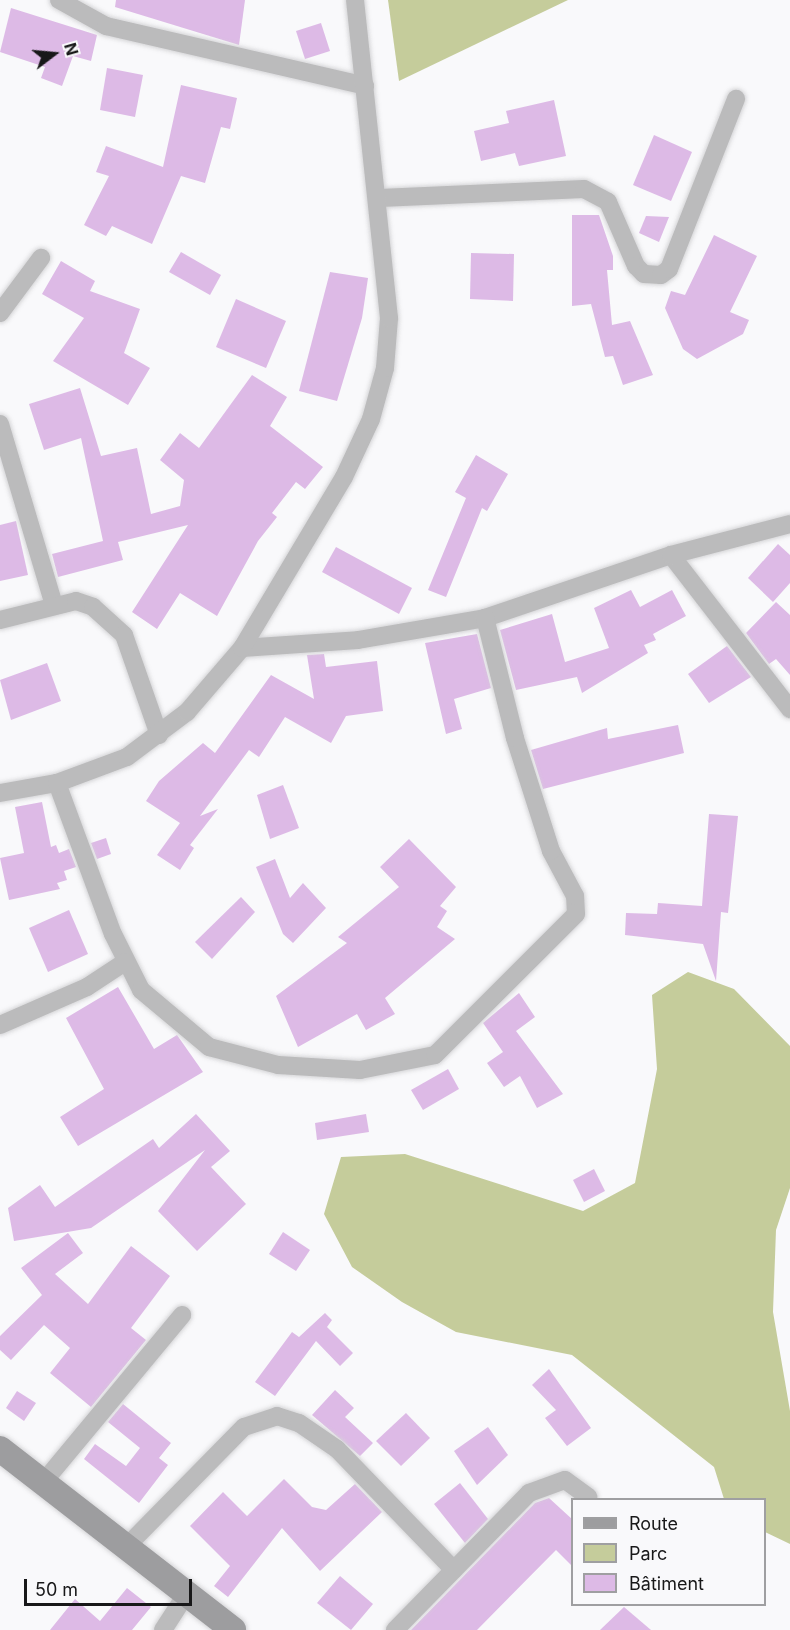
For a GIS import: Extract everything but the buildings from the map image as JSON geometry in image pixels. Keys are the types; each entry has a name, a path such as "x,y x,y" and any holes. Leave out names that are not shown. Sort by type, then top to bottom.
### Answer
{"street":[{"path":"59,0 106,26 365,86"},
{"path":"0,793 57,783 127,757 187,712 242,648 344,477 371,419 385,368 390,318 380,198 356,0"},
{"path":"380,198 584,189 608,202 636,266 644,274 661,275 669,269 736,99"},
{"path":"0,314 41,258"},
{"path":"0,424 54,605"},
{"path":"242,648 358,640 485,618 671,555 790,524"},
{"path":"671,555 790,709"},
{"path":"0,620 76,601 93,607 124,635 159,735"},
{"path":"57,783 125,962 141,990 173,1021 221,1050 278,1065 360,1070 435,1055 450,1046 576,914 575,896 550,851 514,738 485,618"},
{"path":"0,1025 87,987 125,962"},
{"path":"41,1485 182,1315"},
{"path":"124,1549 244,1427 277,1416 299,1423 337,1449 454,1570"},
{"path":"0,1449 41,1485 233,1630"},
{"path":"395,1630 545,1483 565,1480 588,1497"},
{"path":"163,1630 185,1596"}],"green space":[{"path":"388,0 568,0 399,81"},
{"path":"688,972 734,989 790,1046 790,1188 776,1230 773,1312 790,1411 790,1544 766,1532 766,1498 724,1498 714,1467 572,1355 456,1332 402,1302 352,1267 324,1214 341,1157 405,1154 583,1211 635,1183 657,1069 652,995"}]}
